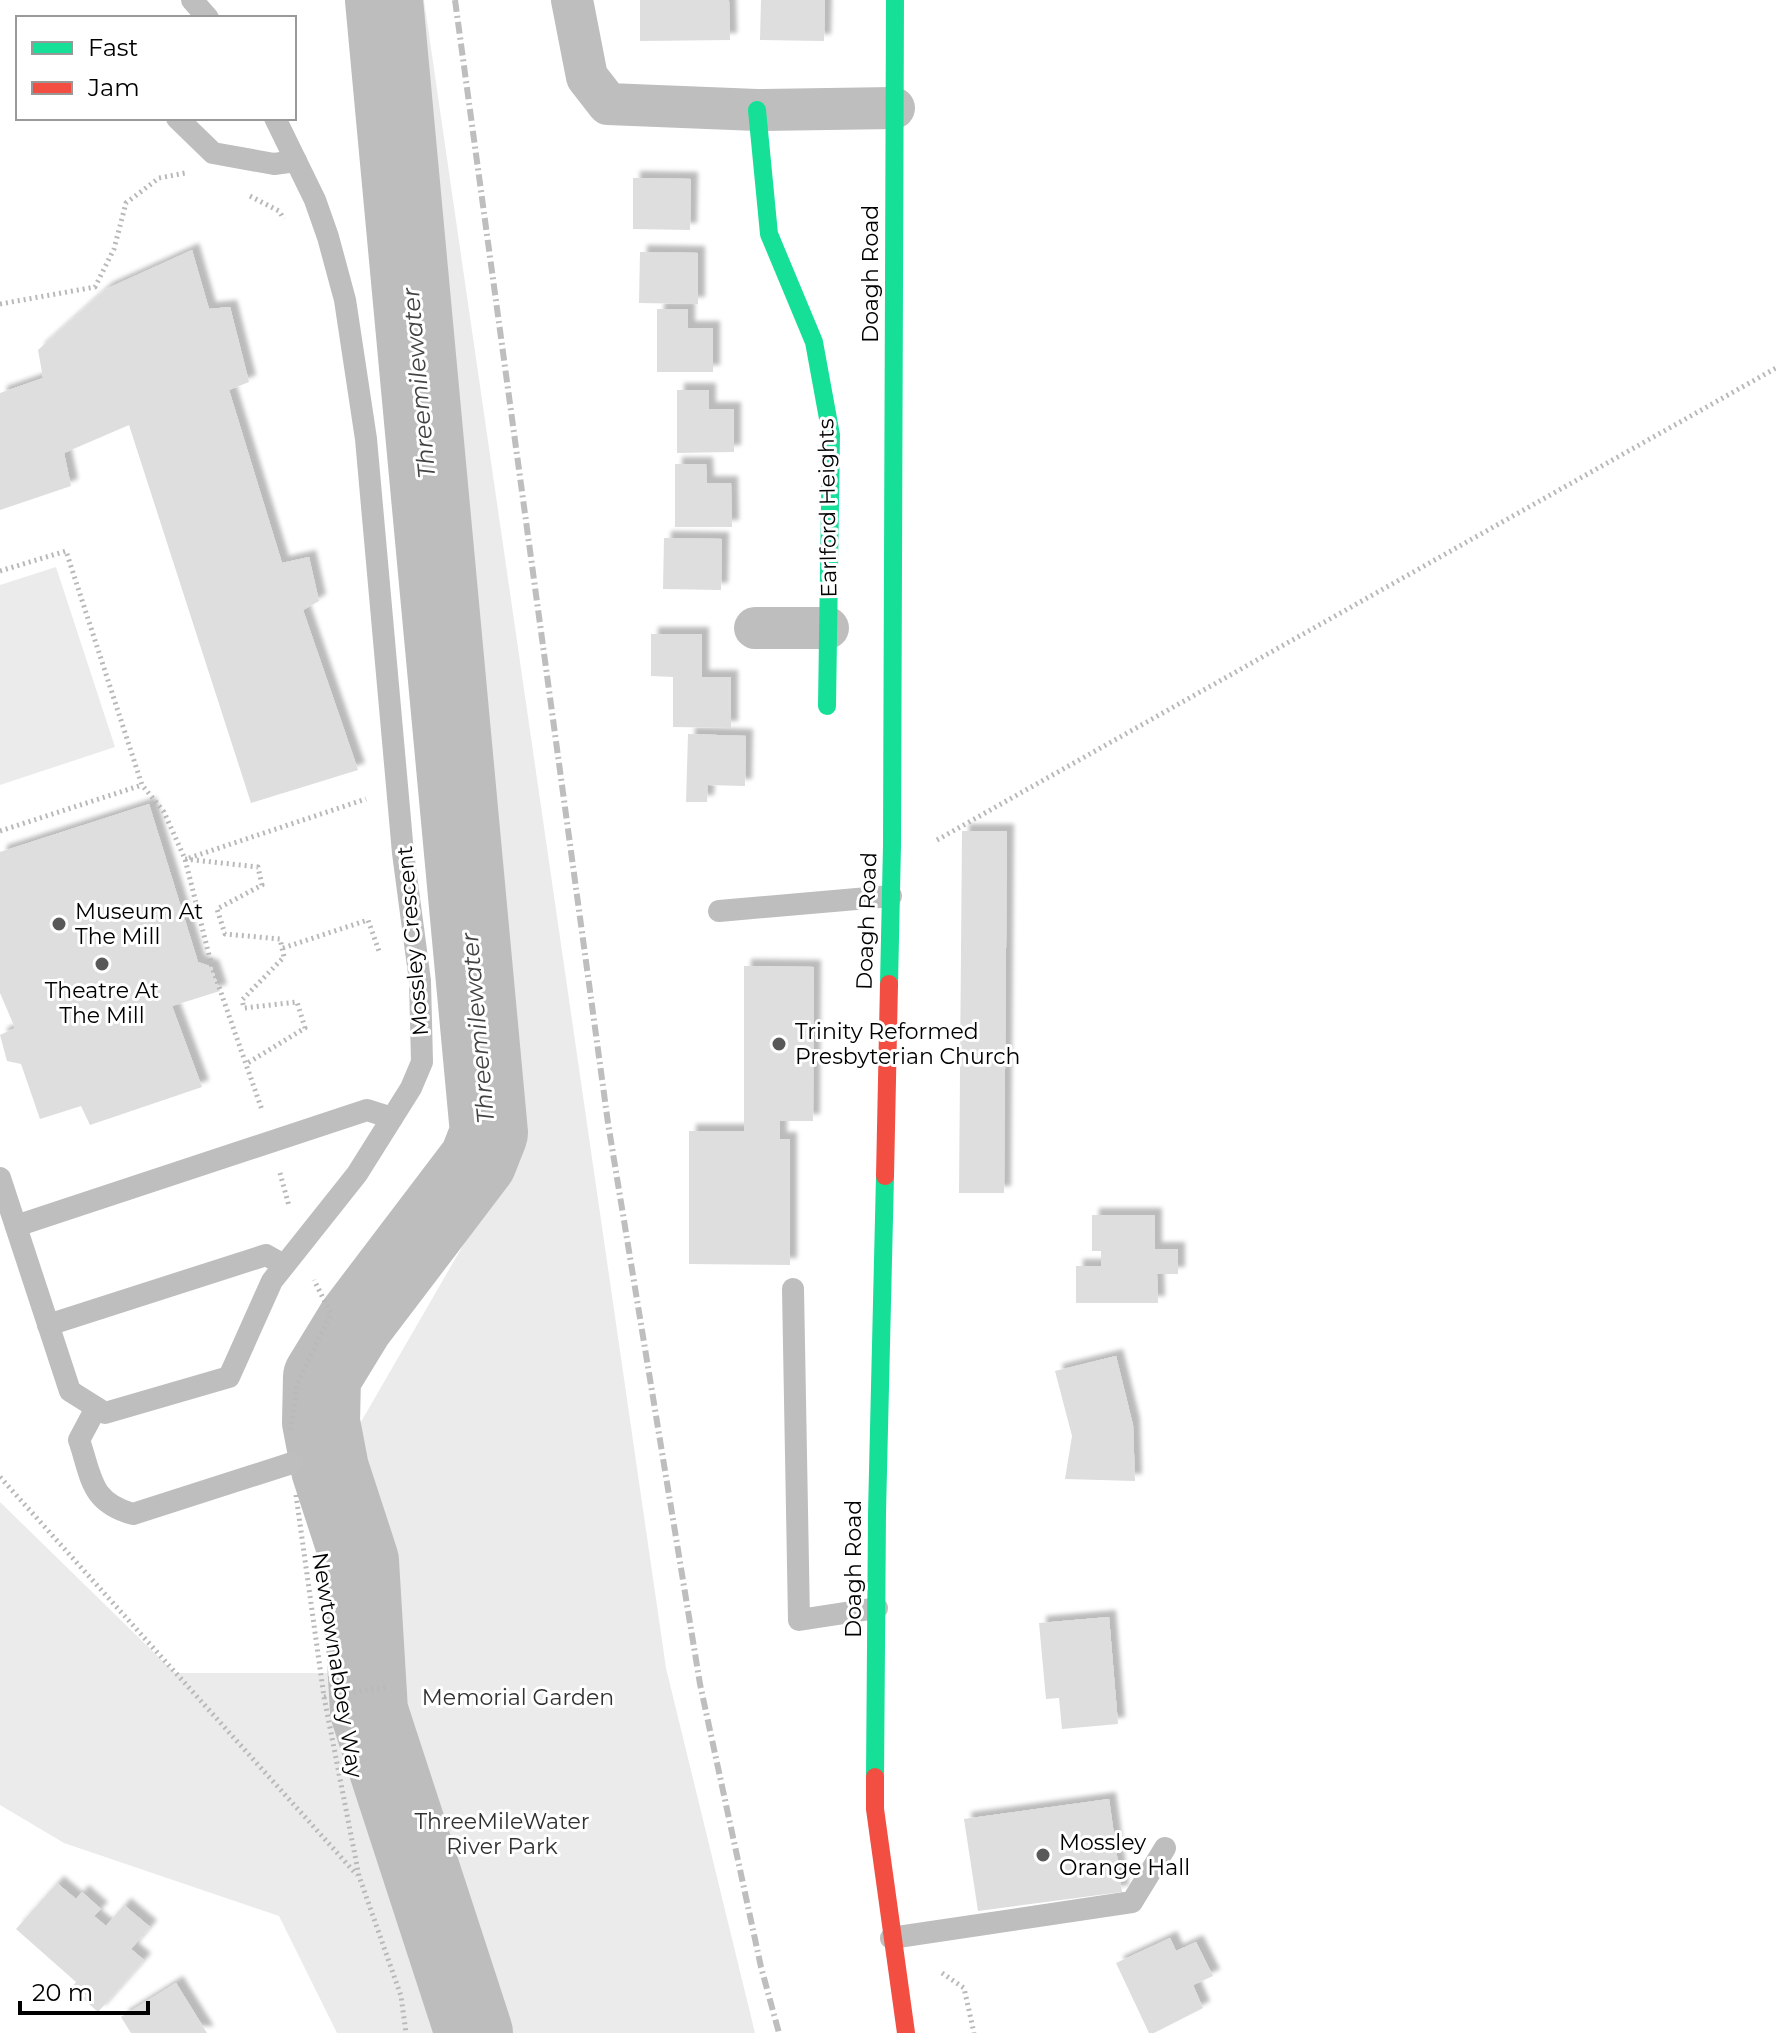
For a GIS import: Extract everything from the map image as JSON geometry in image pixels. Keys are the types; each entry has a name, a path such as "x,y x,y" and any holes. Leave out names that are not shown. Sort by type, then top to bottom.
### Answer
{"main road":[{"name":"Doagh Road","path":"895,0 892,845 875,1809 906,2033"},
{"name":"Earlford Heights","path":"757,110 769,234 814,342 831,435 827,706"}],"street":[{"path":"572,0 587,77 608,104 757,110 894,108"},
{"name":"Earlford Heights","path":"755,628 828,628"}],"lane":[{"path":"179,120 213,153 274,164 296,161"},
{"name":"Mossley Crescent","path":"96,1408 105,1413 229,1377 272,1281 357,1174 411,1088 422,1062 420,981 403,853 366,439 345,300 315,200 276,120"},
{"path":"719,911 891,896"},
{"path":"16,1226 367,1110 392,1118"},
{"path":"0,1178 70,1391 96,1408 79,1440 99,1497 117,1510 133,1514 292,1463"},
{"path":"48,1325 266,1255 284,1265"},
{"path":"793,1289 799,1620 877,1608"},
{"path":"891,1938 1132,1902 1165,1848"}],"path":[{"path":"0,304 95,287 114,249 126,203 159,178 193,172"},
{"path":"892,845 935,841 1776,368"},
{"path":"0,571 66,551 142,785 164,812 185,859 212,967 246,1064 305,1028 297,1002 244,1008 242,1000 284,957 283,948 280,939 225,934 217,909 262,885 258,867 185,859"},
{"path":"0,831 142,785"},
{"path":"185,859 373,797"},
{"path":"283,948 368,920 382,959 415,945"},
{"name":"Newtownabbey Way","path":"326,1304 331,1314 297,1383 289,1442 326,1697 359,1876 401,1996 406,2033"},
{"path":"0,1477 359,1876"},
{"path":"326,1697 387,1687"}],"green space":[{"name":"ThreeMileWater River Park","path":"347,0 424,0 666,1668 755,2033 337,2033 279,1916 64,1843 0,1805 0,1502 175,1673 383,1673 358,1427 513,1159"},
{"path":"56,567 115,747 0,785 0,585"}],"building":[{"path":"640,0 729,0 730,40 640,41"},
{"path":"761,0 825,0 824,41 760,40"},
{"path":"633,178 691,179 690,230 633,229"},
{"path":"192,250 209,309 230,307 249,382 229,390 282,563 309,557 319,601 303,610 358,770 251,803 129,425 64,453 71,486 0,510 0,393 43,378 38,350 106,289"},
{"path":"640,252 698,253 698,304 639,303"},
{"path":"657,309 688,309 688,328 713,328 713,372 657,372"},
{"path":"677,390 709,390 709,409 734,409 734,452 677,453"},
{"path":"675,464 706,464 707,483 731,483 732,527 675,527"},
{"path":"664,538 722,539 721,590 663,589"},
{"path":"651,634 702,634 702,677 731,677 731,728 673,727 673,677 651,676"},
{"path":"688,734 746,736 745,786 708,785 707,802 686,802"},
{"name":"Theatre At The Mill","path":"149,804 198,962 212,967 220,991 172,1006 202,1087 90,1125 81,1106 40,1119 21,1064 7,1061 0,1035 15,1028 0,993 0,852"},
{"path":"962,831 1007,831 1004,1193 959,1193"},
{"name":"Trinity Reformed Presbyterian Church","path":"744,966 814,967 813,1121 780,1121 780,1139 790,1139 790,1265 689,1264 689,1131 744,1131"},
{"path":"1092,1215 1155,1215 1155,1249 1178,1249 1178,1274 1157,1274 1158,1303 1076,1303 1076,1266 1101,1266 1101,1251 1092,1251"},
{"path":"1116,1356 1133,1425 1135,1481 1065,1479 1072,1436 1055,1371"},
{"path":"1109,1617 1118,1724 1062,1729 1059,1698 1046,1699 1039,1623"},
{"name":"Mossley Orange Hall","path":"1109,1799 1122,1892 978,1911 964,1819"},
{"path":"57,1883 76,1899 82,1892 101,1909 94,1916 106,1926 124,1905 150,1927 131,1949 144,1960 98,2012 71,1988 76,1982 16,1929"},
{"path":"1170,1938 1176,1951 1196,1942 1213,1976 1193,1985 1203,2008 1149,2033 1116,1963"},
{"path":"176,1983 207,2033 131,2033 121,2017"}],"waterway":[{"name":"Threemilewater","path":"384,0 489,1133 478,1161 355,1323 322,1377 321,1422 330,1469 360,1561 369,1711 474,2033"}],"railway":[{"path":"455,0 608,1123 700,1684 761,1967 779,2033"}],"traffic: fast":[{"path":"889,984 895,0"},
{"path":"757,110 769,234 814,342 831,435 827,706"},
{"path":"875,1777 885,1176"}],"traffic: jam":[{"path":"885,1176 889,984"},
{"path":"875,1777 875,1809 906,2033"}],"place":[{"name":"Museum At The Mill","path":"59,924"},
{"name":"Theatre At The Mill","path":"102,964"},
{"name":"Trinity Reformed Presbyterian Church","path":"779,1044"},
{"name":"Mossley Orange Hall","path":"1043,1855"}],"park label":[{"name":"Memorial Garden","path":"518,1697"}]}
